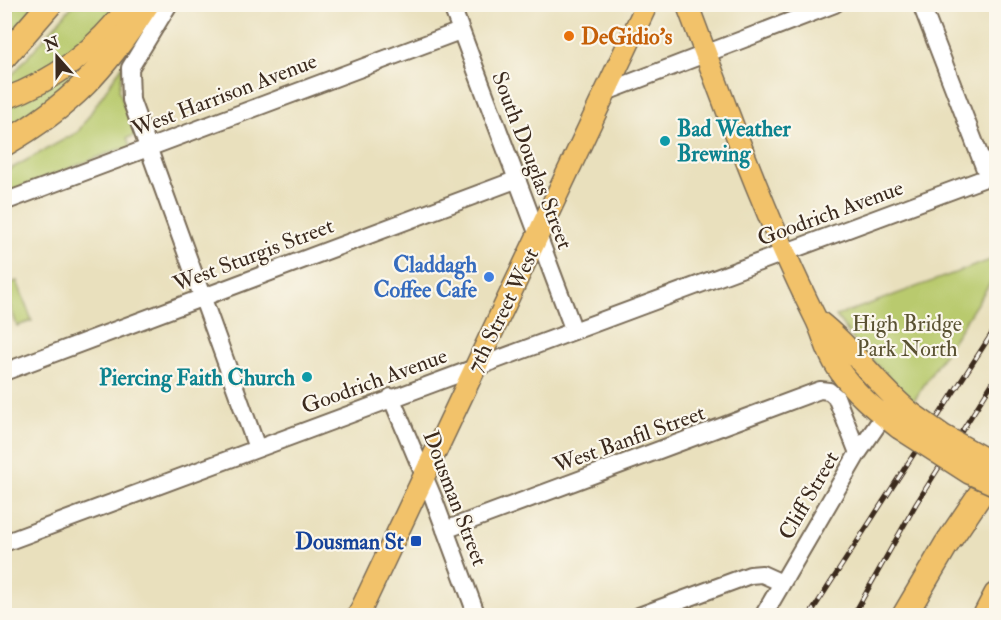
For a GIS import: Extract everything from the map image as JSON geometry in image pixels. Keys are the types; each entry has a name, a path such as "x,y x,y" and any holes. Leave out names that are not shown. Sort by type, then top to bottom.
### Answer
{"highway":[{"path":"4,57 50,4"},
{"path":"4,144 59,109 88,83 118,48 147,4"},
{"path":"904,615 946,545 996,471"},
{"path":"985,615 996,595"}],"main road":[{"path":"4,99 36,86 72,65 100,40 130,4"},
{"name":"7th Street West","path":"358,615 647,4"},
{"path":"687,4 784,254 817,320 824,343 837,368 860,396 944,436 996,465"},
{"path":"897,414 969,472 996,485"}],"street":[{"path":"169,4 129,68 131,100 257,448"},
{"name":"South Douglas Street","path":"450,4 574,331"},
{"path":"606,92 835,4"},
{"path":"921,4 992,175"},
{"name":"West Harrison Avenue","path":"4,202 460,31"},
{"name":"Goodrich Avenue","path":"4,543 992,175"},
{"name":"West Sturgis Street","path":"4,372 518,179"},
{"name":"West Banfil Street","path":"445,530 820,390 829,391 836,397 858,453"},
{"name":"Dousman Street","path":"391,397 424,475 477,615"},
{"name":"Cliff Street","path":"763,615 858,453 897,414"},
{"path":"639,615 750,575 762,574 782,583"}],"green space":[{"path":"17,5 36,5 5,42 5,19"},
{"path":"73,5 124,5 98,36 5,93 5,83"},
{"path":"114,45 5,139 4,107"},
{"path":"124,63 119,90 135,136 127,138 131,148 117,150 5,193 5,172 78,132"},
{"name":"High Bridge Park North","path":"996,258 996,274 913,402 859,347 836,316"},
{"path":"17,281 32,321 17,326 4,286"}],"railway":[{"path":"809,616 996,327"},
{"path":"853,616 916,504 996,377"}],"place":[{"name":"DeGidio's","path":"569,36"},
{"name":"Bad Weather Brewing","path":"665,141"},
{"name":"Claddagh Coffee Cafe","path":"489,277"},
{"name":"Piercing Faith Church","path":"307,377"},
{"name":"Dousman St","path":"416,541"}]}
